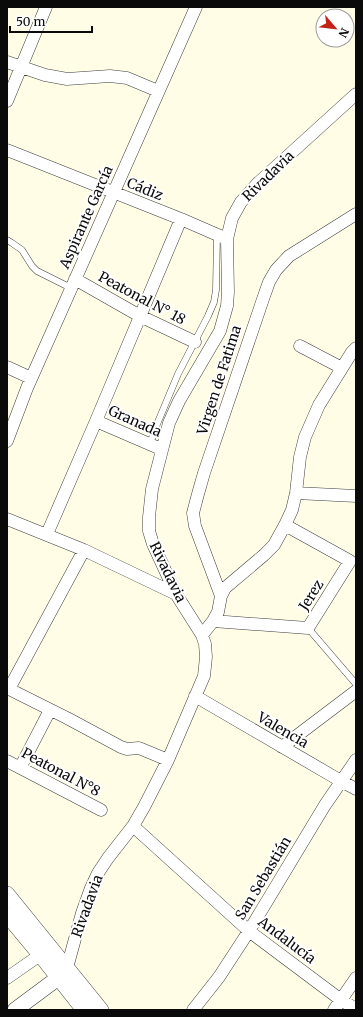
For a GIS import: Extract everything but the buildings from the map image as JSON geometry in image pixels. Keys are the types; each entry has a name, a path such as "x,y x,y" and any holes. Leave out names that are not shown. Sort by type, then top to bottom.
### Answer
{"street":[{"path":"7,101 46,7"},
{"name":"Aspirante García","path":"7,441 31,378 196,7"},
{"path":"7,62 45,75 67,79 110,76 127,78 158,91"},
{"name":"Rivadavia","path":"62,973 91,888 98,873 133,826 144,808 168,760 204,676 206,657 205,644 202,635 176,594 153,544 149,531 149,517 156,446 179,401 220,331 224,319 228,292 222,237 241,202 257,184 356,94"},
{"name":"Cádiz","path":"7,150 181,219 222,237"},
{"name":"Virgen de Fatima","path":"221,596 195,526 193,513 204,473 269,282 276,270 289,256 356,214"},
{"path":"47,534 181,219"},
{"name":"Peatonal N° 18","path":"73,284 195,342"},
{"path":"300,346 342,368"},
{"path":"202,635 218,612 221,596 225,588 274,545 285,525 292,510 296,493 300,457 306,436 319,405 356,348"},
{"path":"7,367 31,378"},
{"name":"Granada","path":"96,420 156,446"},
{"path":"296,493 356,496"},
{"path":"7,519 84,550 176,594"},
{"name":"Jerez","path":"213,621 308,628 350,561 285,525"},
{"path":"84,550 8,689 121,747 128,749 139,748 168,760"},
{"path":"282,747 356,691"},
{"name":"Valencia","path":"195,696 356,789"},
{"path":"20,768 50,710"},
{"name":"San Sebastián","path":"193,1010 219,977 249,931 325,806 356,760"},
{"name":"Peatonal N°8","path":"7,761 100,810"},
{"name":"Andalucía","path":"133,826 249,931 338,1005 356,1009"},
{"path":"7,894 62,973 84,1010"},
{"path":"7,915 40,955 62,973 101,1010"},
{"path":"7,978 40,955"},
{"path":"15,1010 62,973"},
{"path":"338,1005 356,978"}],"lane":[{"path":"156,446 155,429 178,374 214,302 222,237"},
{"name":"Peatonal N° 18","path":"7,240 22,250 37,271 73,284"},
{"path":"308,628 356,684"}]}
